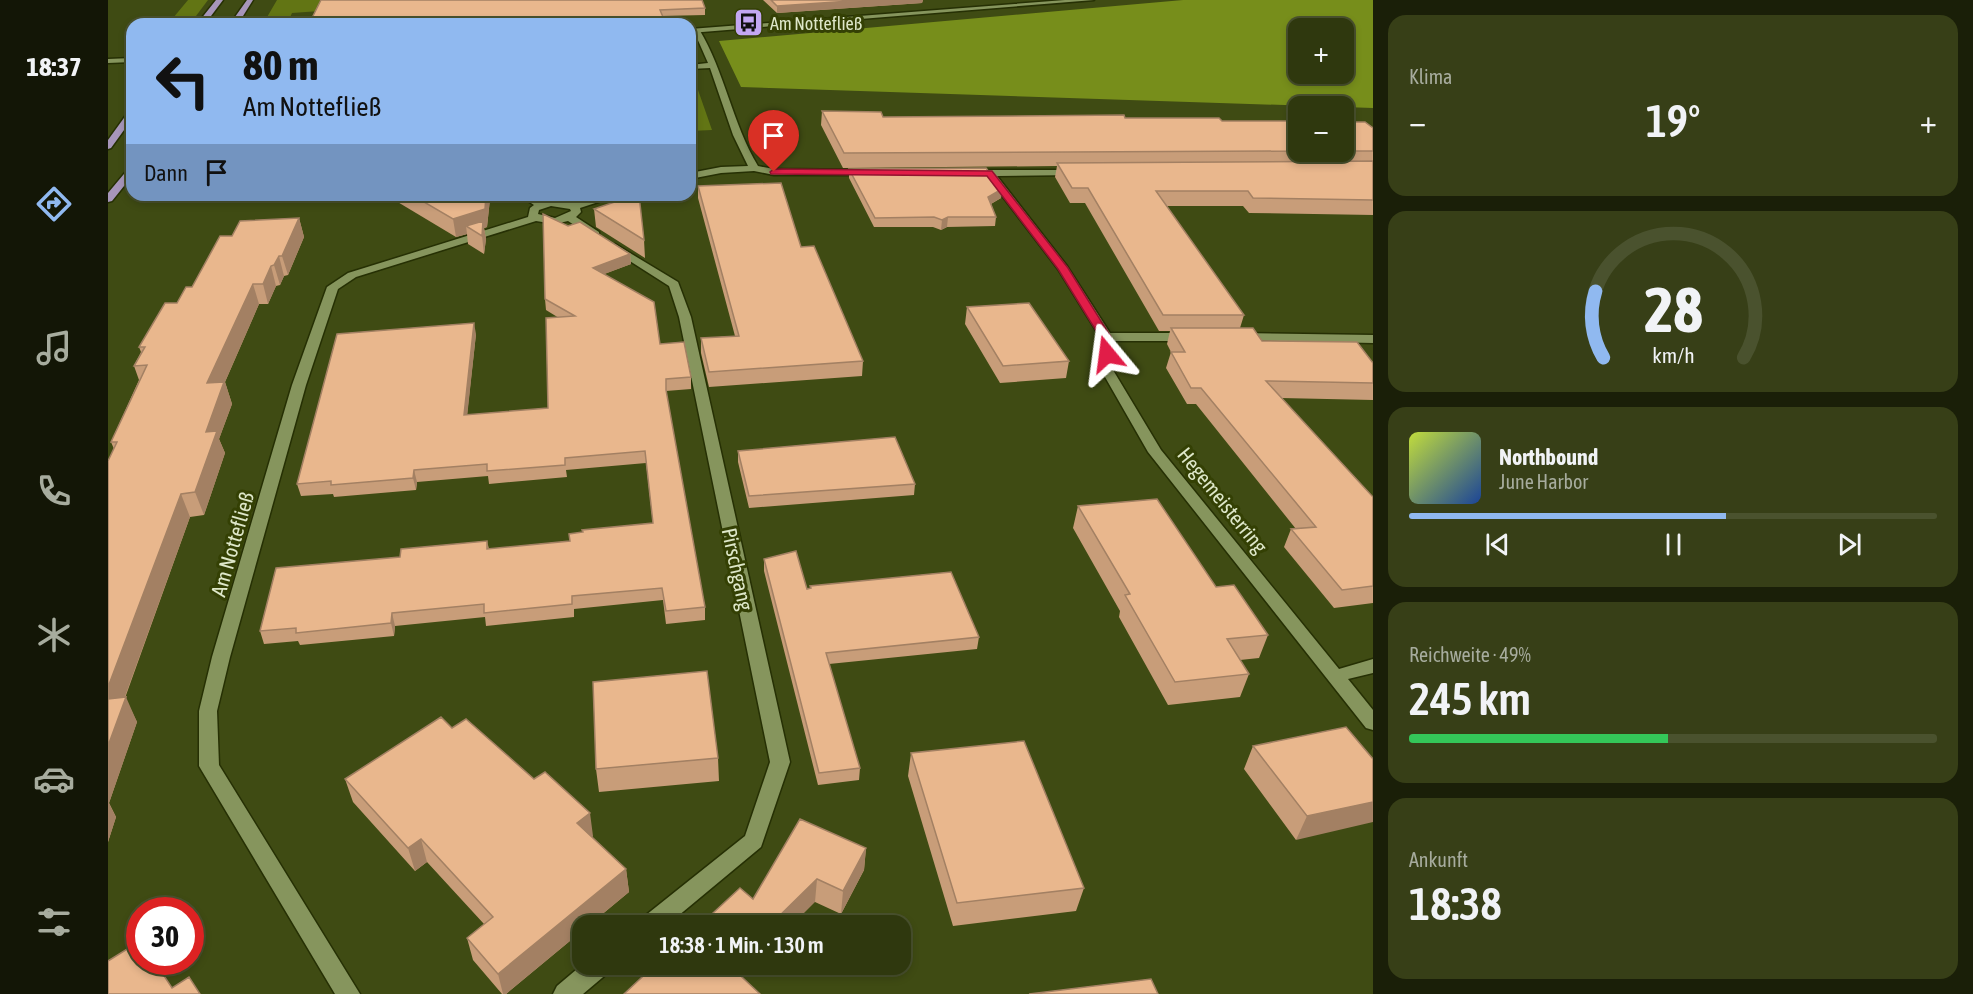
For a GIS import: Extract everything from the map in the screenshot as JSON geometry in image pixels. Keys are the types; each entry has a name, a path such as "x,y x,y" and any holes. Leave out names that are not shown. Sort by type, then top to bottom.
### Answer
{"main road":[{"path":"206,18 220,0"},
{"path":"238,18 250,0"},
{"path":"108,146 126,121"},
{"path":"108,199 126,177"}],"street":[{"path":"696,31 1091,0"},
{"path":"696,36 713,65 745,154 754,168"},
{"path":"108,61 126,60"},
{"path":"696,66 713,65"},
{"path":"696,175 754,168 783,172 876,173"},
{"path":"955,173 1085,172"},
{"path":"989,173 1063,268 1106,337 1198,337"},
{"path":"529,201 538,211"},
{"name":"Am Nottefließ","path":"538,211 552,221 600,201"},
{"name":"Am Nottefließ","path":"348,994 208,766 208,711 221,657 299,385 333,287 352,275 559,202 572,212"},
{"name":"Pirschgang","path":"572,212 674,284 685,318 780,762 754,841 663,915"},
{"name":"Hegemeisterring","path":"1106,337 1107,370 1155,452 1373,723"},
{"path":"1222,337 1373,339"},
{"path":"1337,676 1373,666"},
{"path":"565,994 588,975"}],"green space":[{"path":"188,0 208,0 194,18 173,18"},
{"path":"277,0 366,0 362,8 292,13 290,18 266,18"},
{"path":"1183,0 1373,0 1373,108 1354,107 1354,96 1288,96 1288,105 741,87 719,41"},
{"path":"696,84 712,130 696,131"}],"building":[{"path":"321,0 702,0 705,8 660,10 663,18 312,18"},
{"path":"771,0 865,0 777,6"},
{"path":"822,111 881,112 883,117 1124,115 1125,118 1288,121 1288,151 844,153"},
{"path":"1354,122 1365,122 1373,128 1373,151 1354,151"},
{"path":"1373,161 1373,200 1253,198 1248,191 1156,191 1244,315 1163,315 1088,188 1072,188 1057,163 1354,162"},
{"path":"986,168 1002,189 988,197 996,217 948,217 942,220 934,217 875,218 849,169"},
{"path":"781,183 801,247 814,246 863,361 709,372 701,338 739,336 698,186"},
{"path":"422,201 486,201 485,209 453,219"},
{"path":"617,201 640,201 644,240 594,209"},
{"path":"543,214 568,226 580,222 630,254 593,268 654,302 660,344 684,342 691,377 666,379 666,390 705,607 666,611 662,588 572,596 572,604 484,613 484,604 392,613 391,623 296,633 296,628 260,631 276,568 400,557 401,549 487,541 487,549 570,541 569,534 583,532 582,530 653,523 645,451 565,458 565,465 487,471 487,464 414,470 413,478 331,485 331,481 297,484 337,334 474,323 464,415 548,408 546,318 575,316 545,299"},
{"path":"299,218 282,256 279,256 271,266 263,284 253,284 207,383 224,382 206,432 217,431 195,492 181,494 108,687 108,461 117,442 111,442 147,365 134,366 145,347 139,347 165,303 177,303 186,287 192,287 220,236 232,236 240,221"},
{"path":"483,221 482,236 466,226"},
{"path":"1029,303 1069,361 1003,366 967,307"},
{"path":"1171,328 1253,328 1262,341 1357,342 1373,363 1373,383 1266,381 1373,497 1373,586 1342,590 1291,529 1316,527 1201,388 1191,388 1171,352 1185,352"},
{"path":"895,437 915,484 749,496 738,451"},
{"path":"1157,499 1216,587 1234,585 1268,635 1227,639 1249,674 1175,682 1125,595 1130,594 1078,506"},
{"path":"796,551 807,589 811,588 810,586 951,572 979,637 826,653 860,768 819,773 764,559"},
{"path":"707,671 718,758 596,769 593,682"},
{"path":"126,697 108,746 108,699"},
{"path":"441,717 452,728 466,719 534,779 545,772 590,813 577,823 626,869 498,974 467,938 493,917 421,839 408,848 345,779"},
{"path":"1346,727 1373,759 1373,802 1307,816 1253,746"},
{"path":"1024,741 1084,888 957,903 911,753"},
{"path":"800,819 866,848 843,891 817,879 780,915 711,915 740,888 753,899"},
{"path":"126,950 126,975 164,975 172,988 189,977 200,994 108,994 108,961"},
{"path":"644,975 740,975 760,994 624,994"},
{"path":"1151,979 1158,994 1029,994"}],"place":[{"name":"Am Nottefließ","path":"749,23"}],"route":[{"path":"774,172 989,173 1063,268 1106,337 1107,354"}]}
